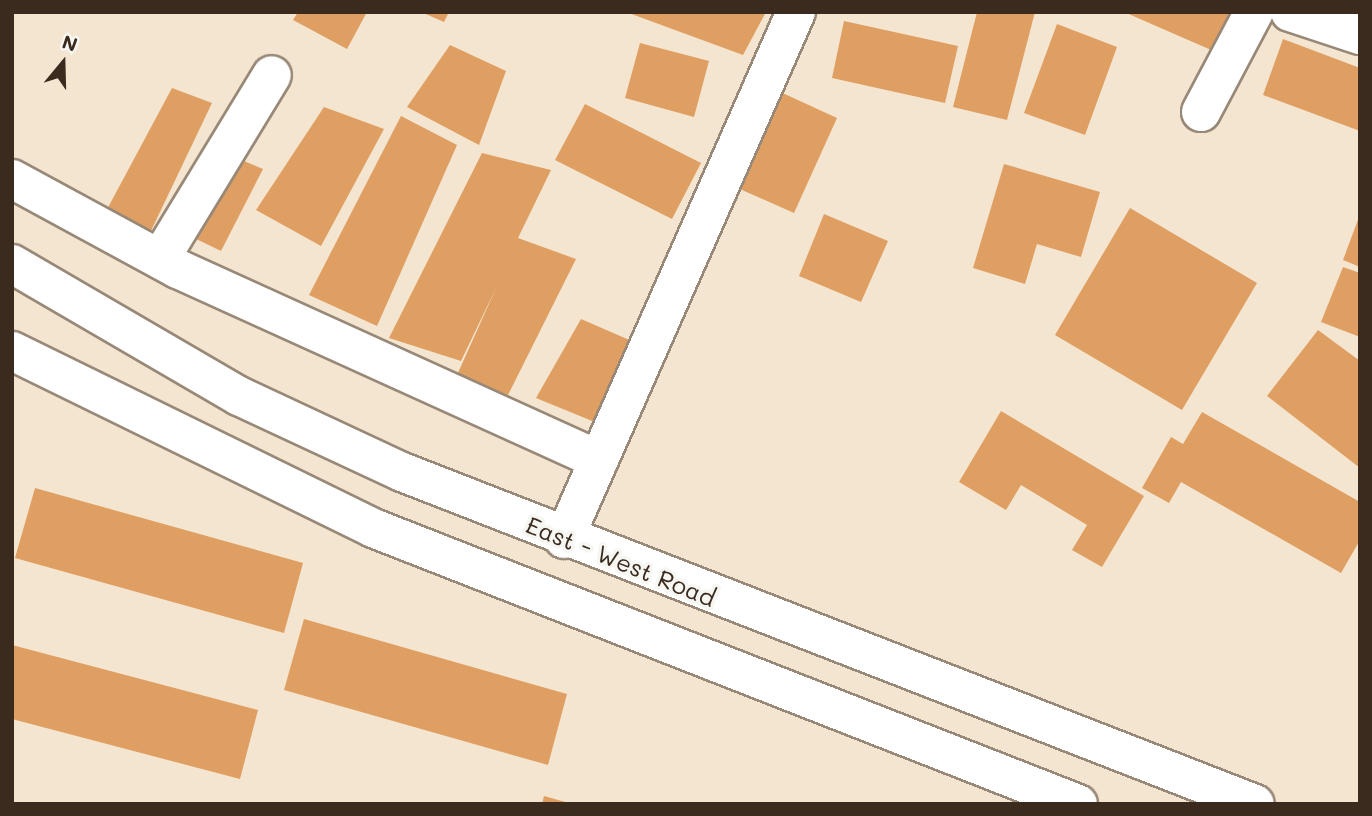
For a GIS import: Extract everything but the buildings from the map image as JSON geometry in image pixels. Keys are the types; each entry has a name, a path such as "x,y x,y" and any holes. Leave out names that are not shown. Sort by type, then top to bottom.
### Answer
{"main road":[{"path":"564,539 796,12"},
{"path":"1201,112 1254,12"},
{"path":"1290,12 1360,35"},
{"path":"160,259 272,75"},
{"path":"12,179 160,259 599,460"},
{"name":"East - West Road","path":"12,266 64,299 239,396 564,539 1255,804"},
{"path":"14,352 373,527 1078,804"}]}
